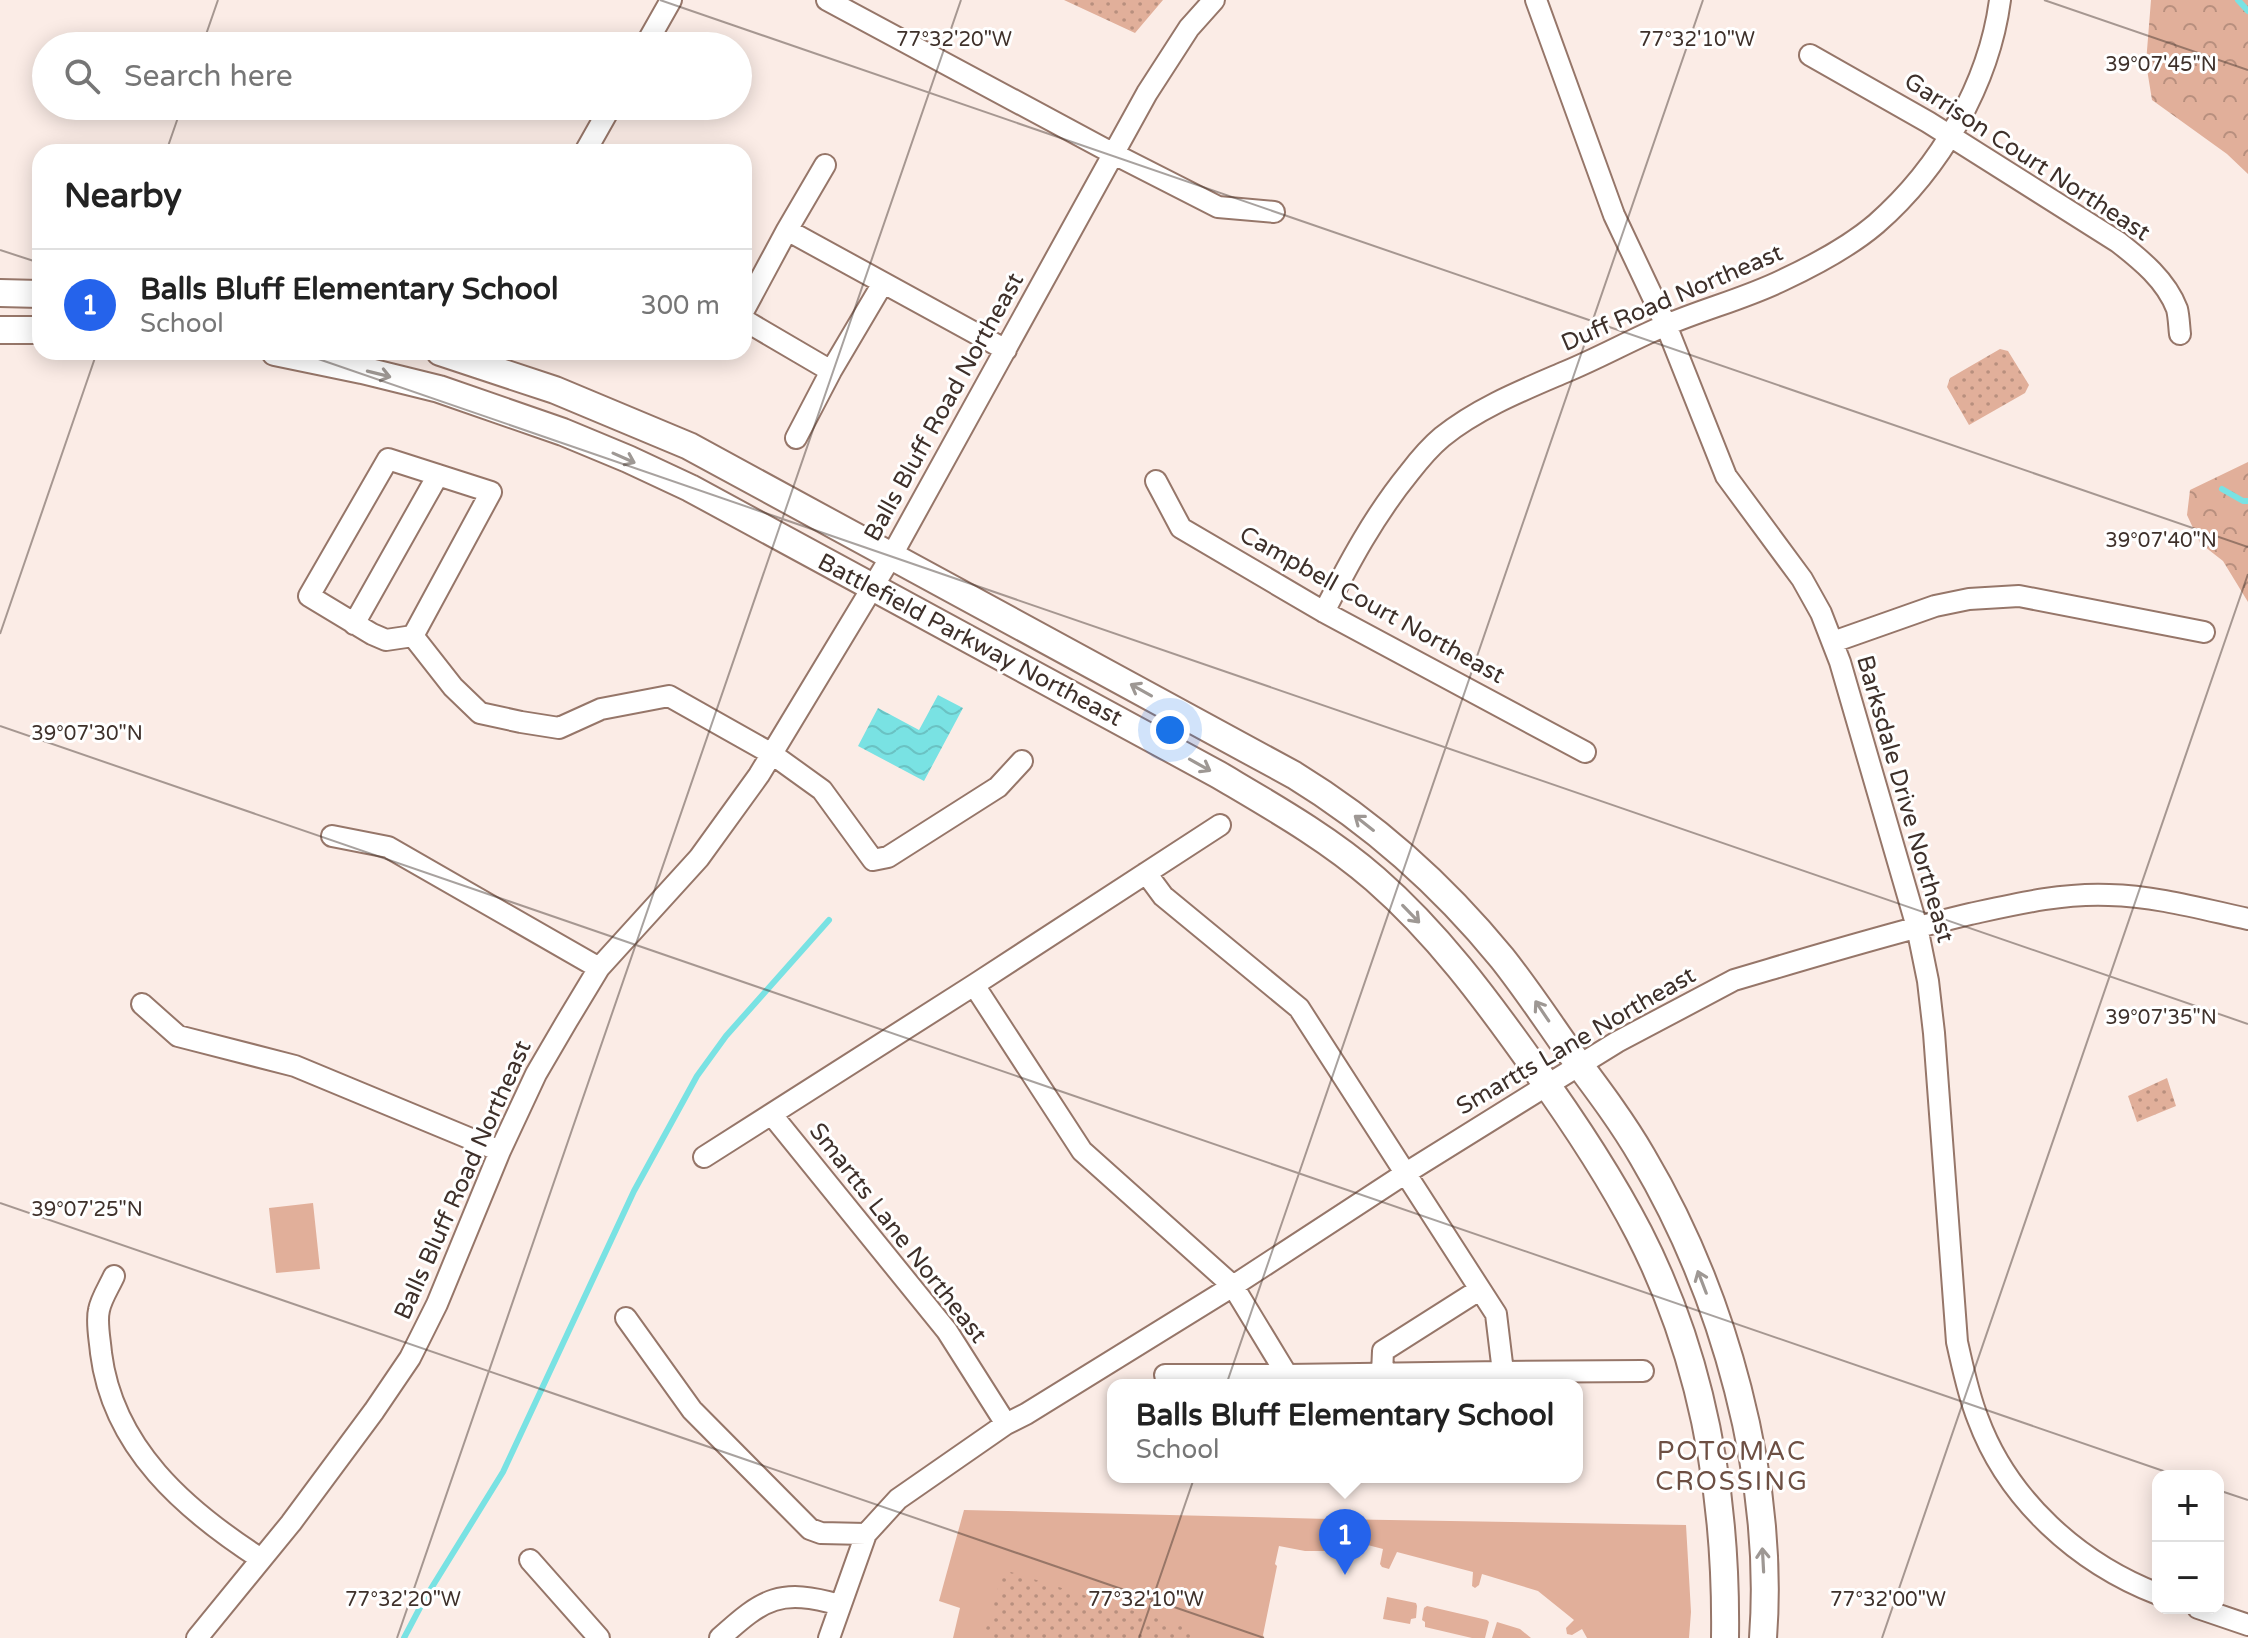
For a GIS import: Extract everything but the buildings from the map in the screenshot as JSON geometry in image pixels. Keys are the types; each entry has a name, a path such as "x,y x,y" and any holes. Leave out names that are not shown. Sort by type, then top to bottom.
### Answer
{"main road":[{"path":"0,293 32,294"},
{"path":"0,330 32,330"},
{"name":"Battlefield Parkway Northeast","path":"314,360 439,389 563,432 690,488 1219,775 1322,838 1373,877 1432,935 1466,974 1549,1084 1585,1138 1638,1231 1670,1304 1691,1364 1713,1460 1721,1521 1725,1638"},
{"name":"Battlefield Parkway Northeast","path":"464,360 555,390 689,446 892,555 1238,743 1331,798 1401,852 1432,881 1533,997 1642,1156 1677,1221 1729,1355 1746,1428 1759,1509 1764,1584 1763,1638"}],"street":[{"path":"653,32 671,0"},
{"path":"827,0 1218,207 1274,212"},
{"name":"Balls Bluff Road Northeast","path":"197,1638 291,1523 410,1358 437,1304 500,1151 536,1074 599,968 699,858 759,775 892,555 1112,153 1170,54 1214,0"},
{"name":"Barksdale Drive Northeast","path":"1536,0 1614,215 1666,325 1726,476 1802,579 1833,642 1917,927 1928,981 1957,1342 1979,1421 2011,1481 2038,1514 2072,1546 2104,1568 2152,1591"},
{"name":"Duff Road Northeast","path":"1324,612 1352,556 1396,489 1440,439 1460,424 1510,396 1666,325 1738,300 1783,280 1834,253 1876,224 1908,191 1949,137 1988,54 2000,0"},
{"name":"Garrison Court Northeast","path":"1810,55 1928,122 2118,242 2143,262 2164,286 2177,310 2180,334"},
{"path":"590,144 603,120"},
{"path":"752,295 825,165"},
{"path":"787,230 1006,350"},
{"path":"796,438 883,283"},
{"path":"752,325 831,371"},
{"path":"388,459 491,492 413,636 386,640 309,596 388,459"},
{"path":"354,624 438,475"},
{"name":"Campbell Court Northeast","path":"1156,481 1181,528 1324,612 1585,752"},
{"path":"1833,642 1935,606 1969,599 2019,596 2204,632"},
{"path":"413,636 453,687 480,713 559,728 601,709 669,696 772,754 822,790 873,860 888,857 998,787 1022,761"},
{"name":"Smartts Lane Northeast","path":"704,1157 1220,825"},
{"path":"332,836 388,847 599,968"},
{"path":"1146,873 1163,896 1299,1008 1496,1314 1503,1372"},
{"name":"Smartts Lane Northeast","path":"829,1638 866,1534 898,1499 1006,1424 1233,1286 1549,1084 1617,1042 1734,980 1917,927 2065,896 2110,895 2154,899 2248,919"},
{"path":"974,985 1082,1151 1233,1286 1287,1375"},
{"path":"142,1004 178,1036 295,1066 500,1151"},
{"name":"Smartts Lane Northeast","path":"772,1115 947,1331 1006,1424"},
{"path":"114,1276 98,1311 99,1338 104,1371 122,1423 166,1486 221,1533 261,1559"},
{"path":"1382,1374 1383,1351 1479,1290"},
{"path":"626,1318 692,1410 810,1529 821,1533 866,1534"},
{"path":"1165,1375 1643,1371"},
{"path":"530,1560 599,1638"},
{"path":"720,1638 757,1607 773,1600 793,1596 811,1597 840,1605"},
{"path":"2216,1614 2248,1625"}],"green space":[{"path":"1064,0 1163,0 1135,33"},
{"path":"2151,0 2248,0 2248,174 2227,154 2152,100 2146,63"},
{"path":"2000,349 2008,351 2029,385 2025,393 1969,425 1947,387 1950,378"},
{"path":"2248,462 2248,602 2223,561 2200,543 2187,515 2190,490"},
{"path":"2167,1078 2176,1106 2137,1122 2128,1096"},
{"path":"313,1203 320,1269 276,1273 269,1208"},
{"path":"964,1510 1686,1525 1691,1612 1689,1638 1587,1638 1582,1629 1572,1635 1567,1634 1566,1628 1574,1620 1538,1591 1482,1574 1475,1588 1472,1586 1473,1572 1397,1552 1389,1569 1380,1564 1383,1549 1333,1536 1328,1549 1324,1551 1279,1546 1264,1638 953,1638 960,1608 939,1601"},
{"path":"1011,1572 1191,1629 1197,1632 1199,1638 983,1638 1001,1578"},
{"path":"1387,1597 1416,1603 1416,1618 1411,1619 1410,1624 1383,1619"},
{"path":"1427,1606 1487,1620 1485,1638 1425,1627 1422,1620"},
{"path":"1497,1622 1520,1629 1531,1638 1492,1638"}],"water":[{"path":"938,695 963,708 924,781 858,746 878,708 919,730"}],"waterway":[{"path":"2238,0 2248,11"},
{"path":"2222,489 2248,501"},
{"path":"404,1638 503,1472 634,1191 697,1076 726,1036 829,920"}],"place":[{"name":"Balls Bluff Elementary School","path":"1345,1575"}],"district":[{"name":"POTOMAC CROSSING","path":"1732,1466"}]}
